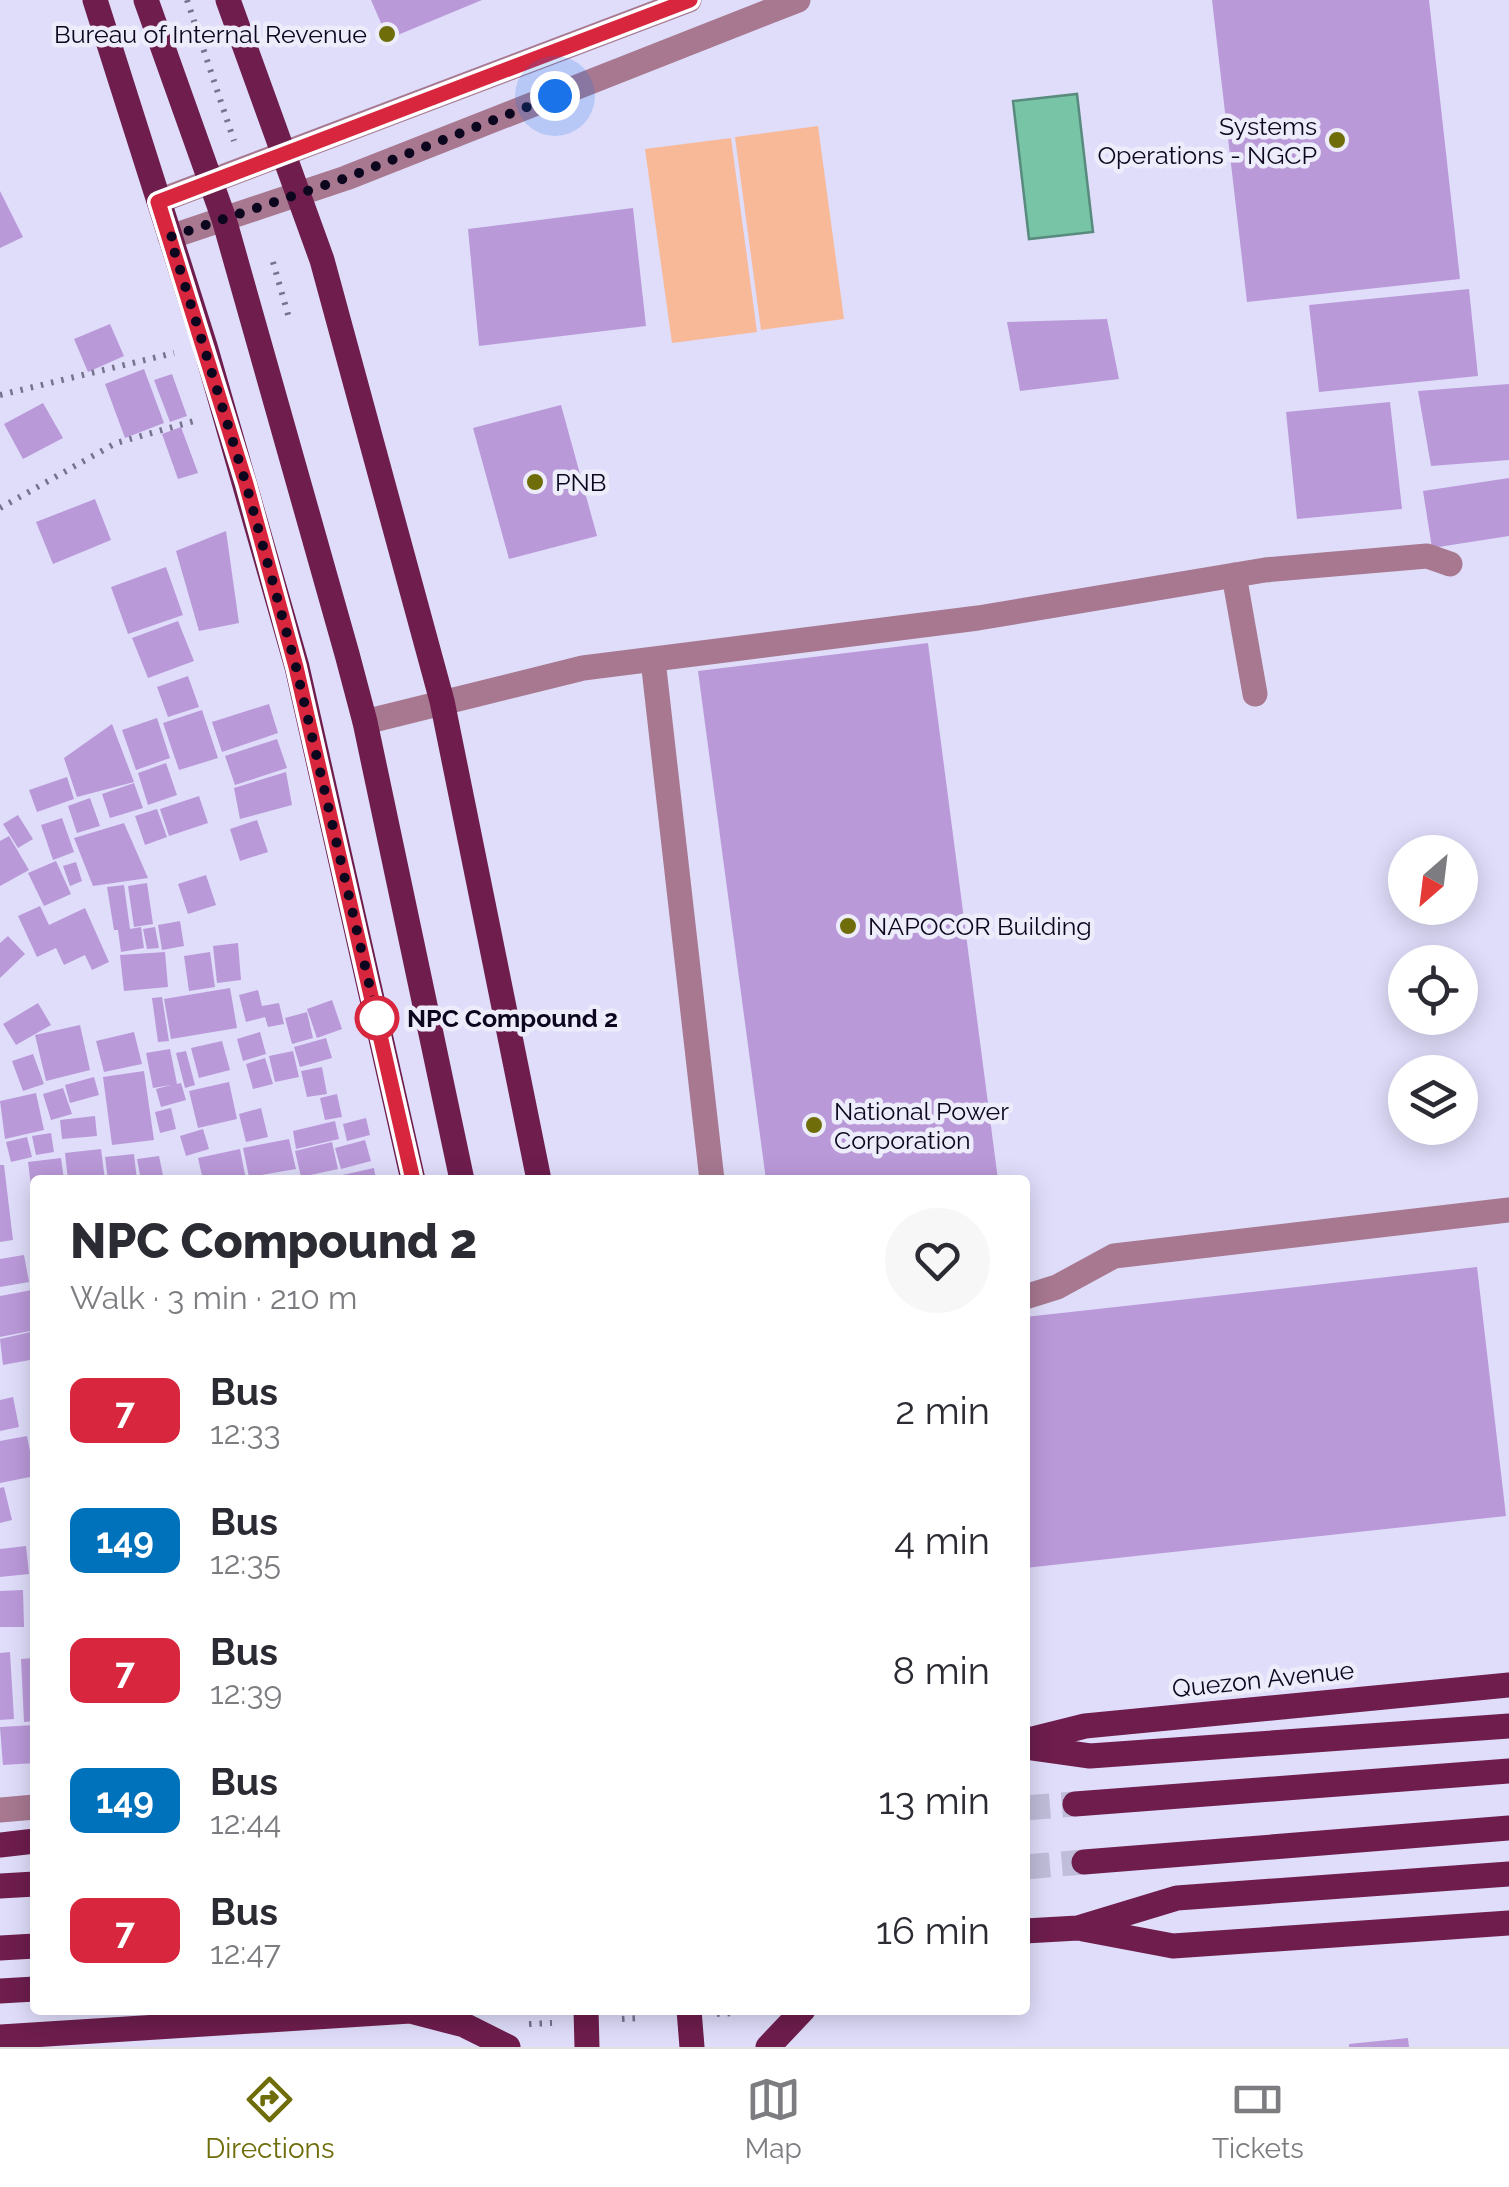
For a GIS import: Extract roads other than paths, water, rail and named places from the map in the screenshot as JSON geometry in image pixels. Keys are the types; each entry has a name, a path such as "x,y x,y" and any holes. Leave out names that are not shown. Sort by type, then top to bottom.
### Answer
{"main road":[{"path":"95,0 225,412 296,667 412,1175"},
{"path":"146,0 224,220 365,722 461,1175"},
{"path":"228,0 322,260 442,701 538,1175"},
{"name":"Quezon Avenue","path":"1030,1742 1085,1726 1509,1685"},
{"name":"Quezon Avenue","path":"1030,1745 1090,1756 1509,1726"},
{"path":"1076,1804 1509,1771"},
{"path":"1084,1862 1509,1828"},
{"path":"0,1844 30,1842"},
{"path":"1030,1931 1078,1928 1177,1898 1509,1874"},
{"path":"0,1886 30,1884"},
{"path":"1078,1928 1173,1946 1509,1923"},
{"path":"0,1948 30,1946"},
{"path":"0,1991 30,1989"},
{"path":"166,2027 191,2015"},
{"path":"17,2040 349,2015"},
{"path":"425,2015 513,2036"},
{"path":"586,2015 587,2047"},
{"path":"690,2015 692,2047"},
{"path":"768,2047 797,2015"}],"street":[{"path":"158,202 690,0"},
{"path":"170,237 346,178 798,0"},
{"path":"365,722 583,668 978,618 1234,575 1427,556 1450,564"},
{"path":"1234,575 1255,694"},
{"path":"653,660 711,1175"},
{"path":"1030,1295 1057,1287 1114,1256 1509,1210"},
{"path":"0,1810 30,1808"}],"tunnel":[{"path":"1030,1808 1075,1804"},
{"path":"1030,1867 1084,1862"}],"place":[{"name":"Bureau of Internal Revenue","path":"387,34"},
{"name":"Systems Operations - NGCP","path":"1337,140"},
{"name":"PNB","path":"535,482"},
{"name":"NAPOCOR Building","path":"848,926"},
{"name":"NPC Compound 2","path":"377,1018"},
{"name":"National Power Corporation","path":"814,1125"}]}
